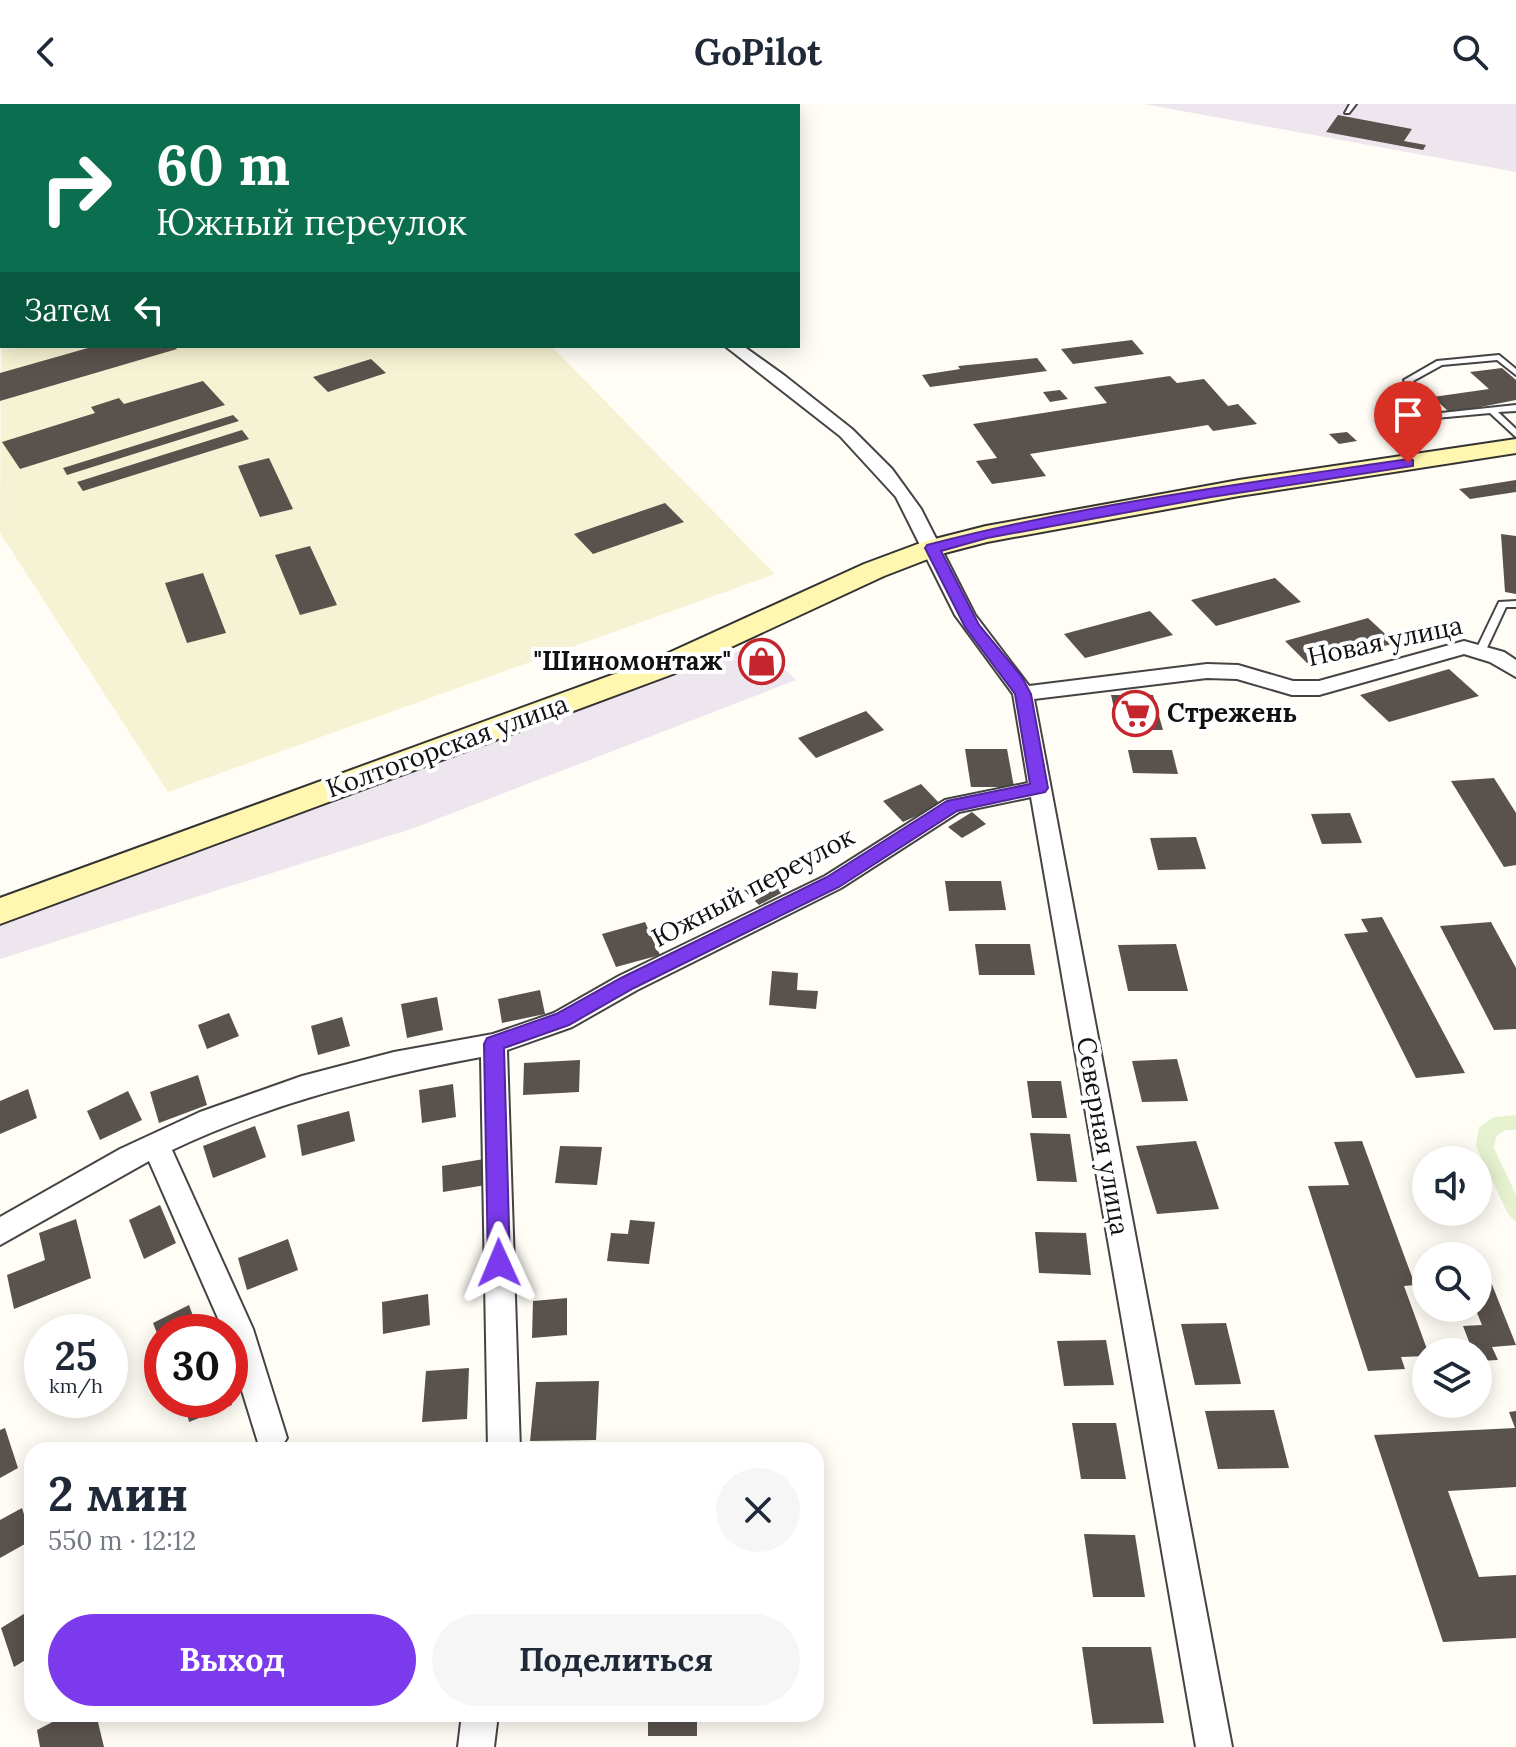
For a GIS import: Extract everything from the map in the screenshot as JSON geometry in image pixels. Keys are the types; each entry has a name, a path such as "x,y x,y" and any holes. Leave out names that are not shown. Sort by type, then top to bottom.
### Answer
{"main road":[{"name":"Колтогорская улица","path":"0,911 663,667 874,570 932,548 986,534 1239,488 1516,446"}],"street":[{"name":"Северная улица","path":"736,348 827,415 875,460 904,497 972,627 1016,680 1023,694 1214,1747"},
{"name":"Новая улица","path":"1023,694 1207,671 1238,672 1292,688 1319,688 1464,647 1481,650 1516,670"},
{"name":"Южный переулок","path":"0,1232 156,1145 209,1120 302,1087 394,1063 494,1044 563,1020 628,983 833,882 953,806 1039,788"},
{"path":"494,1044 504,1442"},
{"path":"156,1145 238,1329 271,1438"},
{"path":"476,1747 479,1722"}],"lane":[{"path":"1347,112 1353,104"},
{"path":"1516,373 1499,357 1440,363 1408,380 1415,394 1439,416 1516,408"},
{"path":"1493,412 1516,434"},
{"path":"1481,650 1502,604 1516,604"}],"shaded area":[{"path":"1144,104 1516,104 1516,172 1166,108"},
{"path":"1,348 553,348 775,574 168,792 0,533"},
{"path":"758,644 796,680 414,828 0,959 0,925"}],"green space":[{"path":"1516,1115 1516,1130 1505,1130 1496,1137 1494,1148 1516,1195 1516,1222 1508,1214 1492,1180 1492,1146 1476,1146 1479,1127 1494,1117"}],"building":[{"path":"1338,115 1412,129 1404,141 1426,145 1423,150 1326,132"},
{"path":"1132,340 1144,354 1073,364 1061,349"},
{"path":"88,348 177,349 0,401 0,373"},
{"path":"1037,358 1047,371 930,387 922,375 960,369 958,366"},
{"path":"371,359 386,373 328,392 313,377"},
{"path":"1502,368 1516,380 1516,400 1450,413 1433,397 1489,389 1470,372"},
{"path":"1170,376 1177,383 1204,379 1228,406 1238,404 1257,424 1213,431 1208,425 1030,454 1046,476 992,484 976,461 997,458 973,424 1107,403 1094,387"},
{"path":"203,381 225,405 20,469 2,442 95,413 91,407 119,398 124,404"},
{"path":"1060,390 1068,399 1050,402 1043,392"},
{"path":"233,415 239,421 67,475 63,468"},
{"path":"242,430 249,439 83,491 77,482"},
{"path":"1347,432 1357,441 1339,444 1329,434"},
{"path":"269,458 293,509 260,517 238,466"},
{"path":"1516,480 1516,492 1470,499 1459,489"},
{"path":"665,503 684,522 593,554 574,534"},
{"path":"1501,534 1516,536 1516,594 1505,592"},
{"path":"310,546 337,605 300,615 275,555"},
{"path":"203,573 226,633 187,643 165,583"},
{"path":"1275,578 1301,602 1216,626 1191,600"},
{"path":"1150,611 1173,635 1085,658 1064,634"},
{"path":"1368,618 1395,643 1311,667 1285,641"},
{"path":"1449,669 1479,696 1389,722 1360,695"},
{"name":"Стрежень","path":"1111,695 1153,695 1163,730 1119,730"},
{"path":"866,711 884,730 816,758 798,738"},
{"path":"965,749 1007,749 1014,787 971,787"},
{"path":"1128,750 1172,750 1178,774 1133,773"},
{"path":"1494,778 1516,813 1516,865 1504,867 1451,781"},
{"path":"921,784 941,805 903,822 883,801"},
{"path":"972,812 986,824 962,838 948,827"},
{"path":"1350,813 1362,843 1322,844 1311,814"},
{"path":"1196,837 1206,869 1158,870 1150,838"},
{"path":"772,875 787,890 759,905 744,890"},
{"path":"945,881 1001,881 1006,910 949,911"},
{"path":"1382,917 1465,1073 1416,1078 1344,934 1368,932 1361,919"},
{"path":"645,922 660,955 616,967 602,934"},
{"path":"1491,922 1516,968 1516,1029 1494,1030 1440,926"},
{"path":"975,944 1030,944 1035,975 979,975"},
{"path":"1176,944 1188,991 1128,991 1118,945"},
{"path":"772,971 798,973 797,990 818,991 816,1009 769,1005"},
{"path":"540,990 545,1014 502,1023 498,999"},
{"path":"437,997 443,1030 407,1038 401,1004"},
{"path":"229,1013 239,1036 207,1049 198,1025"},
{"path":"342,1017 350,1046 318,1055 311,1026"},
{"path":"1177,1059 1188,1101 1142,1102 1132,1061"},
{"path":"580,1060 579,1092 523,1095 524,1063"},
{"path":"198,1075 207,1105 159,1123 150,1092"},
{"path":"1027,1081 1061,1081 1067,1118 1032,1118"},
{"path":"453,1084 456,1117 422,1123 419,1090"},
{"path":"28,1089 37,1118 0,1134 0,1101"},
{"path":"128,1091 142,1120 100,1140 87,1111"},
{"path":"349,1111 355,1141 302,1156 297,1125"},
{"path":"255,1126 266,1157 213,1178 203,1146"},
{"path":"1030,1133 1070,1134 1077,1182 1037,1181"},
{"path":"1196,1141 1219,1209 1157,1214 1136,1146"},
{"path":"1362,1141 1412,1277 1412,1285 1404,1286 1412,1308 1412,1322 1417,1322 1423,1338 1412,1338 1412,1357 1401,1357 1405,1369 1368,1371 1308,1186 1349,1185 1334,1142"},
{"path":"560,1146 602,1147 597,1185 555,1183"},
{"path":"484,1159 486,1185 443,1192 442,1166"},
{"path":"160,1205 176,1243 144,1259 129,1220"},
{"path":"76,1219 91,1278 14,1309 7,1275 45,1260 39,1233"},
{"path":"630,1220 655,1222 649,1264 607,1261 611,1233 628,1234"},
{"path":"1035,1232 1086,1233 1091,1275 1039,1273"},
{"path":"288,1239 298,1270 247,1290 238,1258"},
{"path":"1492,1285 1516,1345 1492,1347 1492,1338 1468,1338 1463,1326 1482,1325 1481,1322 1492,1322"},
{"path":"428,1294 430,1325 383,1334 382,1302"},
{"path":"567,1298 567,1335 532,1338 533,1301"},
{"path":"189,1305 192,1314 171,1314"},
{"path":"1226,1323 1241,1384 1195,1385 1181,1324"},
{"path":"1106,1340 1114,1385 1064,1386 1057,1341"},
{"path":"469,1368 467,1419 422,1422 426,1371"},
{"path":"599,1381 596,1440 530,1441 536,1382"},
{"path":"1274,1410 1289,1468 1218,1469 1205,1411"},
{"path":"1516,1411 1516,1487 1448,1491 1479,1577 1516,1575 1516,1638 1443,1642 1374,1435 1515,1428 1509,1412"},
{"path":"1072,1423 1116,1423 1126,1479 1081,1479"},
{"path":"5,1428 18,1468 0,1478 0,1430"},
{"path":"22,1508 24,1544 0,1558 0,1520"},
{"path":"1084,1534 1135,1535 1145,1597 1093,1597"},
{"path":"24,1614 24,1661 14,1667 1,1628"},
{"path":"1082,1647 1151,1647 1164,1723 1093,1724"},
{"path":"52,1722 98,1722 104,1747 40,1747 37,1730"},
{"path":"648,1722 697,1722 697,1736 648,1736"}],"place":[{"name":"\"Шиномонтаж\"","path":"762,661"},
{"name":"Стрежень","path":"1136,713"}],"route":[{"path":"499,1263 494,1044 563,1020 628,983 833,882 953,806 1039,788 1023,694 1016,680 972,627 932,548 986,534 1211,493 1408,463"}]}
